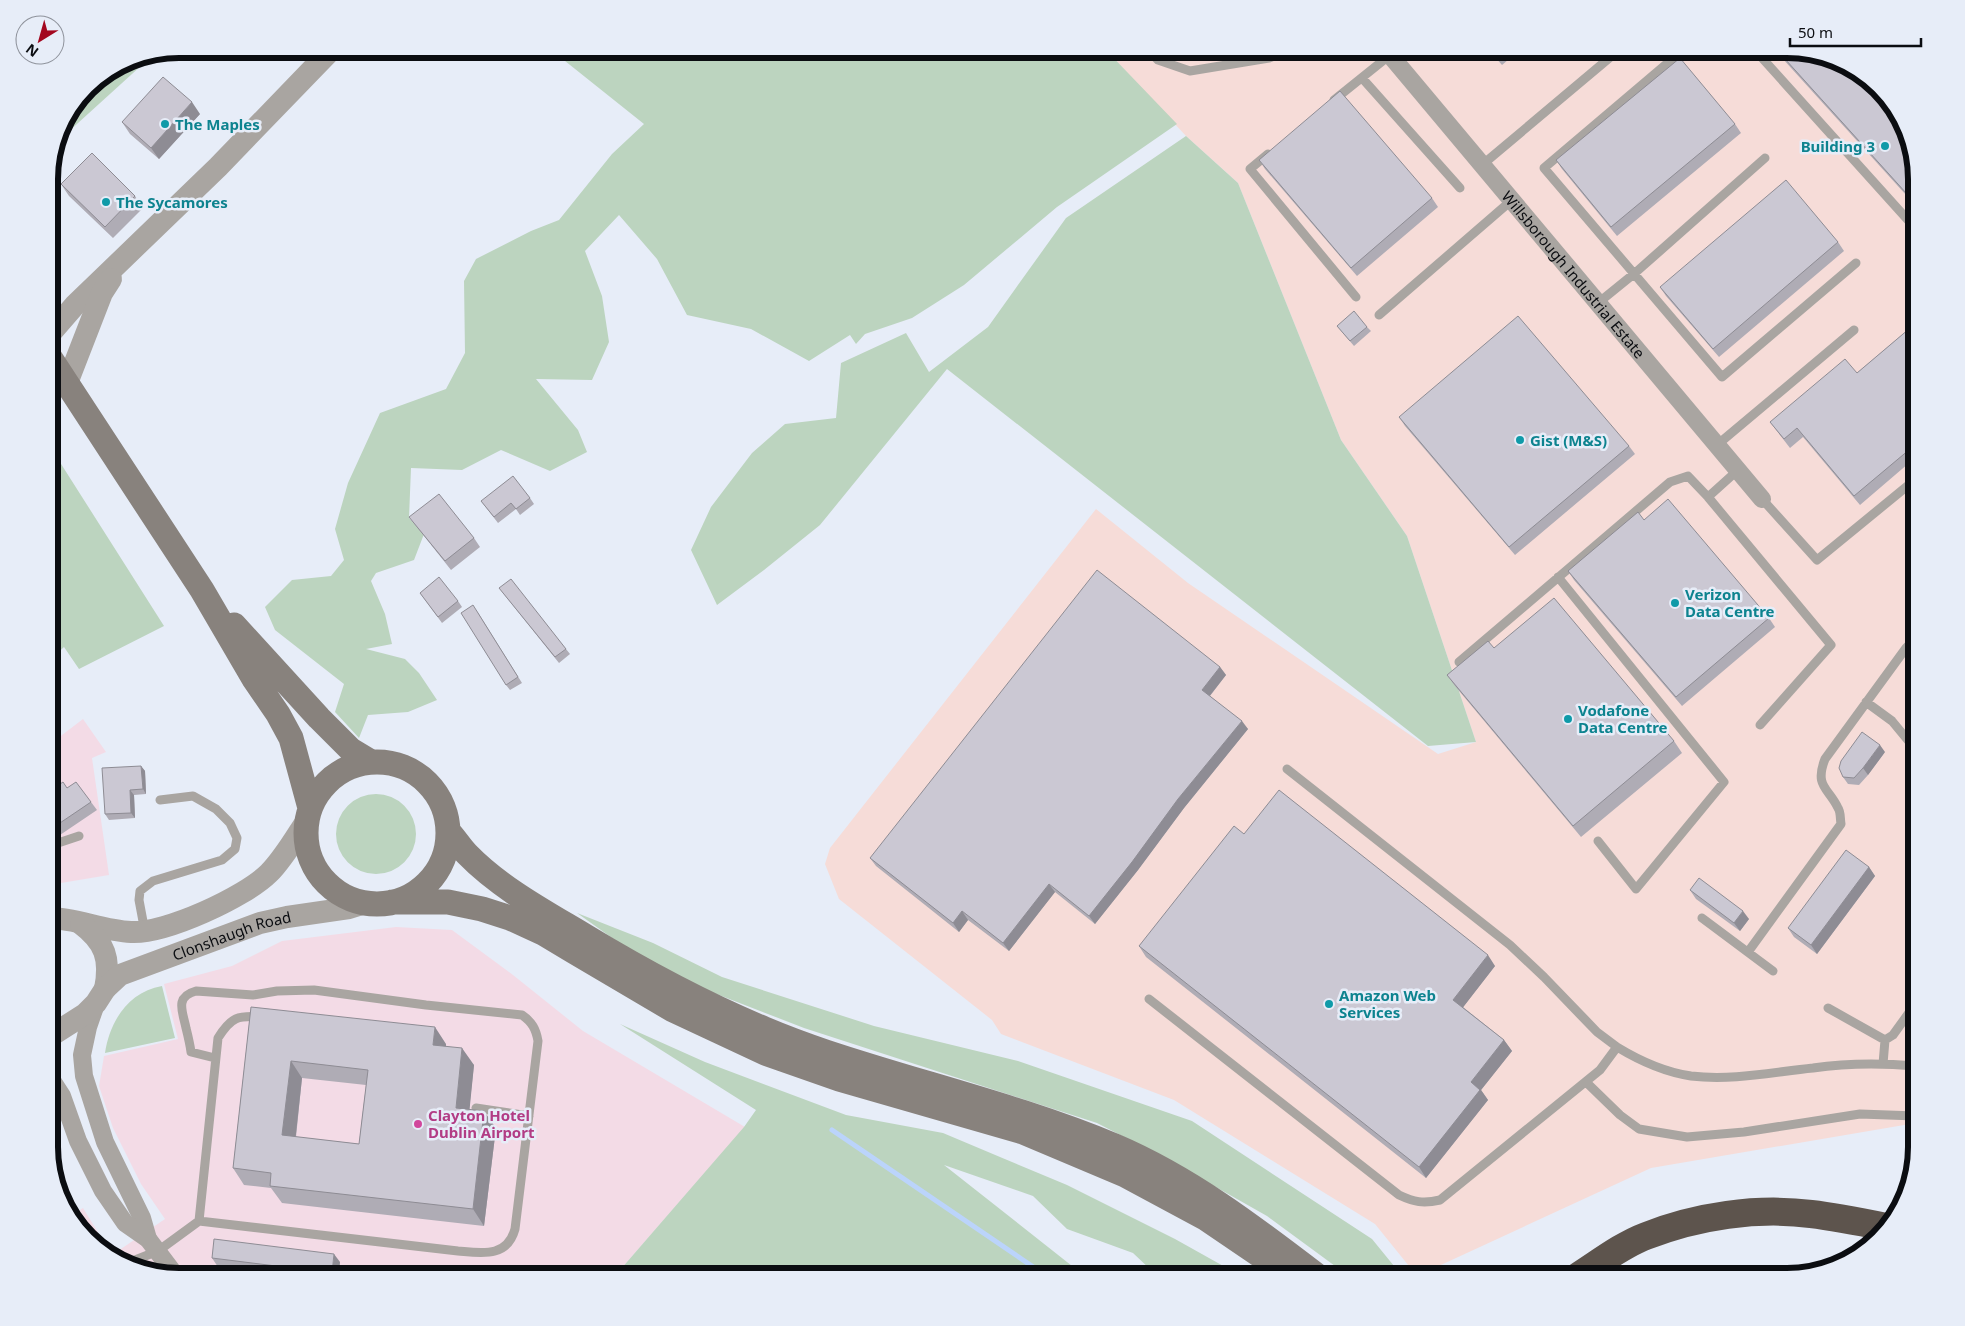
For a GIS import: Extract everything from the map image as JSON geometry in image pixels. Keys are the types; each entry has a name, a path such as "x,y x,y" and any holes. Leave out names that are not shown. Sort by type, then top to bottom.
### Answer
{"highway":[{"path":"1590,1268 1644,1236 1683,1223 1731,1214 1770,1212 1810,1213 1878,1226"}],"main road":[{"path":"58,369 202,590 254,679 278,714 291,738 309,814"},
{"path":"202,590 319,718 351,750 371,762"},
{"path":"392,902 406,898 429,882 444,858 448,830 446,814 440,799 432,787 409,769 397,764 371,762 352,766 334,776 320,791 309,814 306,839 310,857 319,874 332,887 347,897 365,903 448,902 510,918 573,951 673,1010 765,1053 839,1079 1022,1132 1125,1175 1205,1218 1279,1268"},
{"path":"448,830 467,854 516,893 643,971 735,1017 824,1052 1049,1122 1122,1149 1156,1165 1229,1210 1307,1268"}],"street":[{"path":"58,325 124,256 218,167 323,58"},
{"name":"Willsborough Industrial Estate","path":"1393,58 1762,499"},
{"path":"70,387 69,378 102,293 124,256"},
{"name":"Clonshaugh Road","path":"58,918 66,918 81,924 131,932 145,932 199,914 239,896 268,874 281,859 309,814"},
{"name":"Clonshaugh Road","path":"58,1031 85,1014 120,975 260,923 349,908 365,903"},
{"path":"81,924 93,933 104,952 107,959 108,974 88,1027 82,1055 84,1076 105,1142 153,1245 170,1267"},
{"path":"58,1090 78,1141 103,1191 125,1223 153,1245"}],"lane":[{"path":"1156,58 1190,71 1247,58"},
{"path":"1325,108 1362,78 1382,58"},
{"path":"1482,165 1609,58"},
{"path":"1674,58 1544,168 1722,377 1856,263"},
{"path":"1762,58 1908,220"},
{"path":"1362,78 1460,188"},
{"path":"1272,151 1250,169 1356,297"},
{"path":"1598,303 1635,273 1765,158"},
{"path":"1378,315 1512,200"},
{"path":"1717,445 1854,330"},
{"path":"1708,496 1738,470"},
{"path":"1459,662 1670,482 1688,476 1708,496 1831,645 1760,725"},
{"path":"1762,499 1817,560 1908,485"},
{"path":"1558,577 1724,782 1636,889 1598,841"},
{"path":"1748,952 1841,824 1839,808 1825,791 1821,768 1825,759 1908,646"},
{"path":"1866,702 1892,721 1908,740"},
{"path":"1287,769 1510,946 1544,977 1597,1032 1617,1047 1644,1063 1690,1076 1739,1077 1816,1067 1883,1064 1908,1066"},
{"path":"145,932 138,900 140,891 154,880 222,860 235,849 237,838 230,824 216,809 193,796 160,800"},
{"path":"58,843 79,836"},
{"path":"1702,918 1773,971"},
{"path":"133,1259 153,1245 199,1222 490,1254 506,1246 512,1238 538,1041 536,1032 529,1020 522,1015 426,1006 314,990 277,990 253,995 190,992 183,999 180,1009 191,1052 215,1058"},
{"path":"1149,999 1399,1195 1417,1203 1429,1203 1440,1200 1600,1070 1617,1047"},
{"path":"1828,1008 1885,1040"},
{"path":"1883,1064 1885,1040 1893,1034 1908,1014"},
{"path":"199,1222 218,1038 224,1028 242,1015 262,1017"},
{"path":"1586,1082 1620,1115 1639,1130 1688,1137 1744,1132 1860,1114 1908,1116"},
{"path":"476,1108 529,1116"}],"shaded area":[{"path":"1113,58 1795,58 1907,169 1908,1124 1651,1168 1434,1268 1411,1268 1375,1224 1174,1100 1001,1034 992,1020 839,899 825,864 830,848 1096,509 1188,583 1438,754 1476,742 1407,536 1341,440 1238,183 1186,136"},
{"path":"83,719 106,752 92,758 109,875 58,884 58,738"},
{"path":"396,927 452,930 513,975 583,1031 745,1127 622,1268 179,1268 147,1264 125,1256 117,1252 165,1219 141,1184 113,1128 99,1086 104,1056 178,1039 164,984 232,966 282,941"},
{"path":"83,1208 104,1242 78,1215 76,1212"}],"green space":[{"path":"561,58 1114,58 1177,124 1057,207 964,285 912,318 865,334 856,344 850,335 809,361 751,329 687,315 657,259 619,215 585,251 602,296 609,342 592,380 536,379 578,430 587,452 550,471 501,450 462,470 411,468 409,518 424,534 414,560 376,573 371,581 385,614 392,644 366,649 405,659 419,673 437,700 408,712 368,715 359,738 335,712 344,684 275,630 265,607 292,580 331,576 344,560 335,529 348,483 380,413 446,389 465,353 464,281 476,259 531,231 559,220 612,154 644,124"},
{"path":"144,63 67,133 83,105 99,88 125,70"},
{"path":"1186,136 1238,183 1341,440 1407,536 1476,742 1428,746 947,369 820,525 717,605 691,550 711,507 752,453 785,424 836,418 841,363 906,333 929,372 988,327 1066,218"},
{"path":"58,459 164,626 79,669 64,647 58,653"},
{"path":"376,794 391,797 404,806 413,819 416,834 413,849 404,862 391,871 376,874 361,871 348,862 339,849 336,834 339,819 348,806 361,797"},
{"path":"577,913 653,943 722,977 874,1026 1018,1061 1192,1121 1372,1239 1396,1268 1338,1268 1267,1216 1161,1156 1097,1123 804,1028 660,972"},
{"path":"162,986 175,1038 105,1053 107,1041 116,1019 130,1001 139,994"},
{"path":"620,1024 705,1062 846,1115 943,1133 1067,1185 1175,1239 1227,1268 1149,1268 1133,1253 1067,1229 1033,1196 944,1165 1075,1268 622,1268 744,1127 756,1110"}],"building":[{"path":"1680,58 1735,124 1611,227 1556,160"},
{"name":"Building 3","path":"1784,58 1810,60 1840,70 1854,78 1877,99 1891,118 1903,147 1908,179 1908,195"},
{"name":"The Maples","path":"163,77 192,102 151,148 122,122"},
{"path":"1340,91 1432,198 1351,268 1259,160"},
{"name":"The Sycamores","path":"92,153 135,196 105,227 61,184"},
{"path":"1786,180 1838,242 1713,349 1660,287"},
{"path":"1354,311 1367,327 1350,341 1337,326"},
{"name":"Gist (M&S)","path":"1518,316 1629,446 1509,547 1399,417"},
{"path":"1908,330 1908,451 1854,496 1797,428 1784,439 1770,422 1845,359 1857,373"},
{"path":"513,476 530,498 516,509 511,503 494,517 481,501"},
{"path":"439,494 474,538 445,561 409,517"},
{"name":"Verizon Data Centre","path":"1668,499 1769,618 1676,697 1568,571 1638,512 1644,520"},
{"path":"1097,570 1220,667 1202,690 1242,721 1178,799 1132,862 1089,916 1049,884 1003,943 962,911 953,923 870,858"},
{"path":"439,577 458,601 438,617 420,593"},
{"path":"511,579 566,649 555,657 499,588"},
{"name":"Vodafone Data Centre","path":"1554,598 1674,741 1573,826 1447,675 1488,641 1494,648"},
{"path":"473,605 518,677 506,685 461,613"},
{"path":"1862,732 1880,745 1854,778 1843,777 1839,768 1841,761"},
{"path":"141,766 143,789 130,790 131,813 105,814 102,768"},
{"path":"63,782 67,788 76,782 91,802 58,824 58,786"},
{"name":"Amazon Web Services","path":"1279,790 1488,955 1453,1000 1504,1040 1471,1082 1480,1090 1419,1167 1139,946 1234,826 1244,834"},
{"path":"1846,850 1869,867 1811,945 1788,928"},
{"path":"1699,878 1743,911 1734,923 1690,890"},
{"name":"Clayton Hotel Dublin Airport","path":"251,1007 435,1027 433,1045 462,1048 456,1108 484,1111 473,1209 270,1186 271,1173 233,1168","holes":["291,1061 368,1070 359,1144 282,1135"]},
{"path":"214,1239 334,1254 333,1268 292,1268 212,1258"}],"waterway":[{"path":"832,1130 1035,1268"}],"place":[{"name":"The Maples","path":"165,124"},
{"name":"Building 3","path":"1885,146"},
{"name":"The Sycamores","path":"106,202"},
{"name":"Gist (M&S)","path":"1520,440"},
{"name":"Verizon Data Centre","path":"1675,603"},
{"name":"Vodafone Data Centre","path":"1568,719"},
{"name":"Amazon Web Services","path":"1329,1004"},
{"name":"Clayton Hotel Dublin Airport","path":"418,1124"}]}
